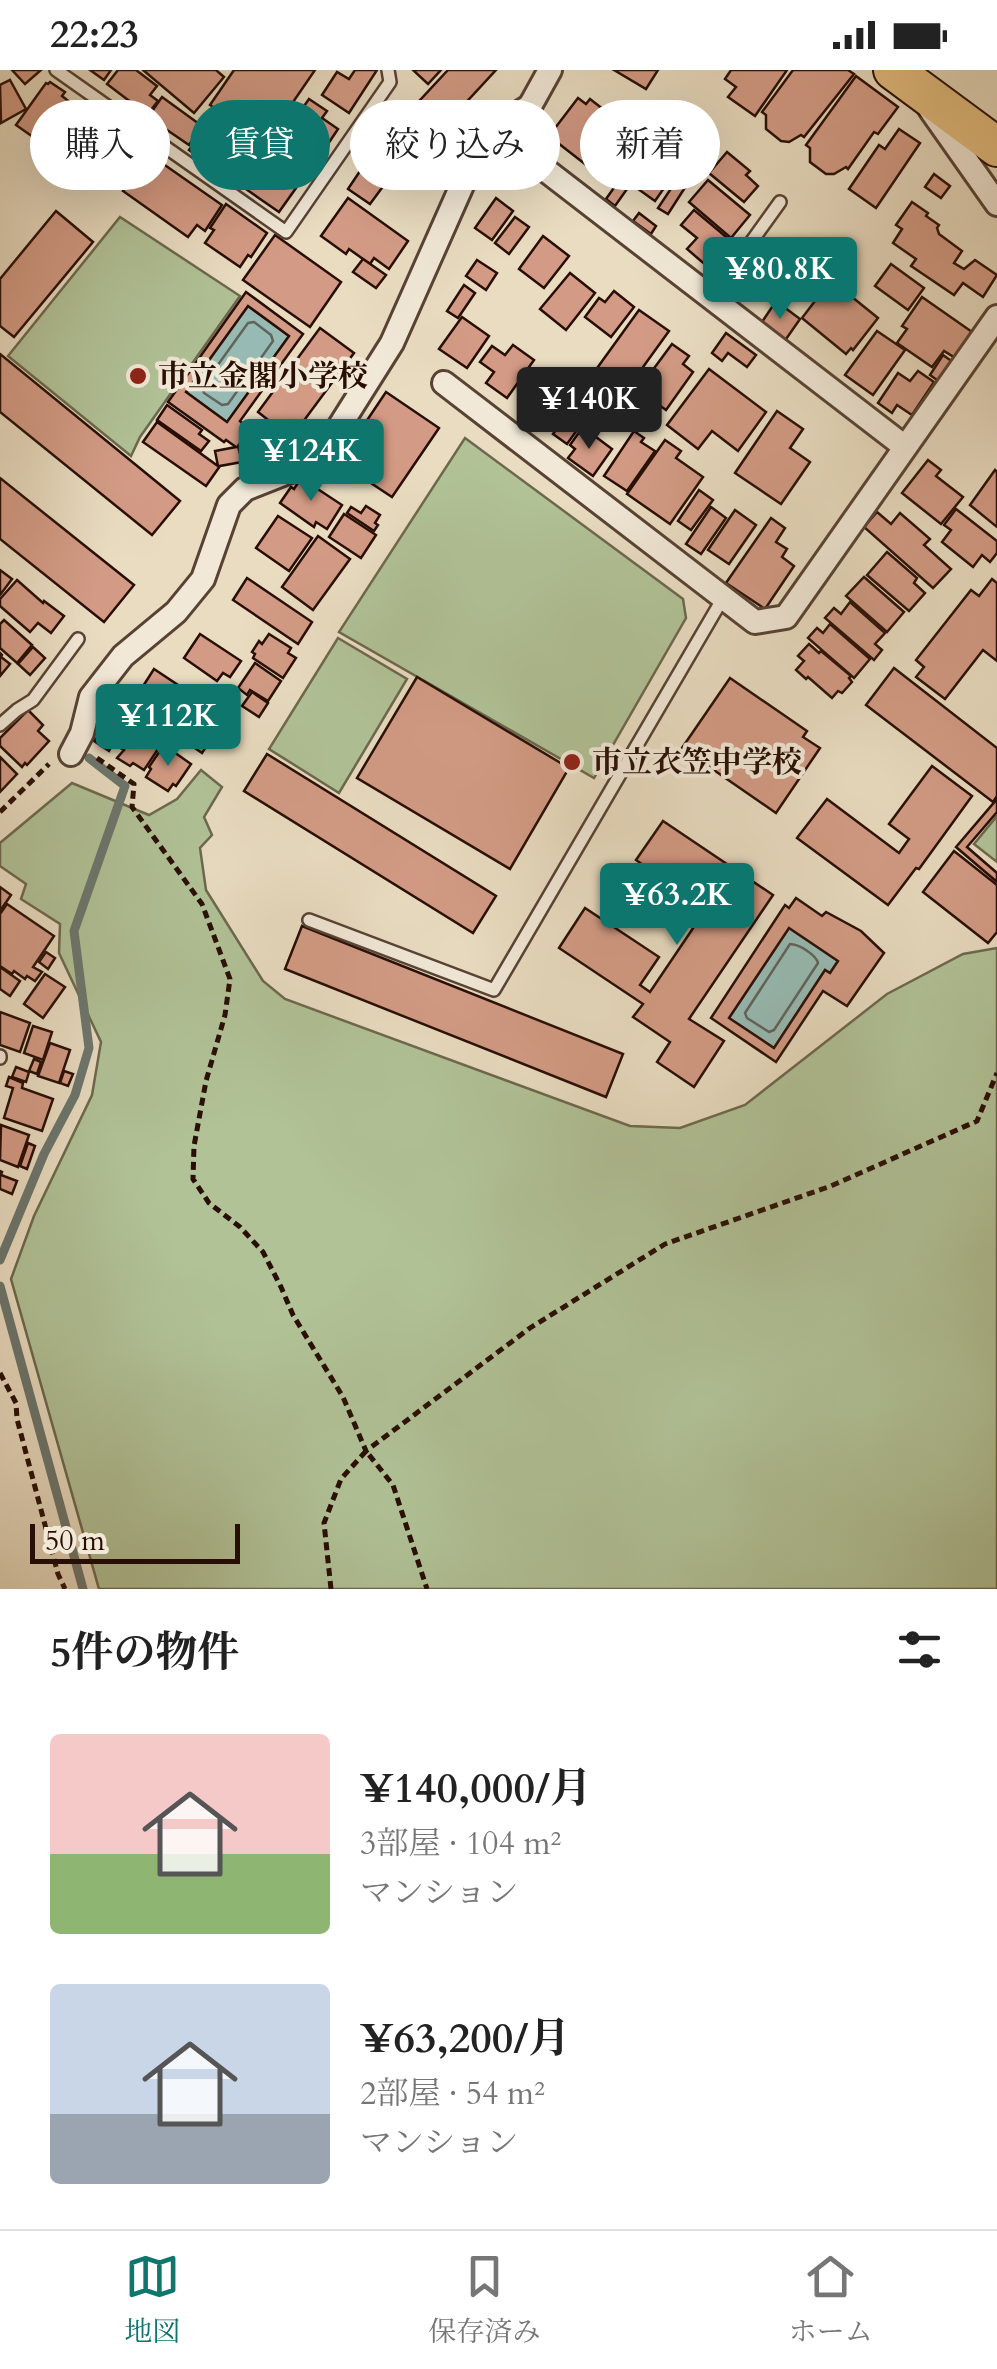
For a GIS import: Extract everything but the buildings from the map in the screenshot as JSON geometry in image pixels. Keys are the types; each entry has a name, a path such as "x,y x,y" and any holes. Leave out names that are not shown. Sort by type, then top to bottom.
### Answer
{"main road":[{"path":"903,77 997,146"}],"street":[{"path":"70,757 92,697 123,656 176,612 203,579 229,505 246,489 293,470 334,435 392,342 479,147 493,130 530,106 550,70"},
{"path":"903,77 997,204"},
{"path":"560,181 904,448"},
{"path":"444,383 755,622 786,617 997,317"}],"lane":[{"path":"56,70 286,232 390,82 388,70"},
{"path":"711,298 780,202"},
{"path":"309,920 494,990 723,598"},
{"path":"0,725 33,700 78,639"}],"path":[{"path":"0,812 70,757 134,784 132,807 202,904 230,979 225,1015 206,1081 194,1146 193,1179 210,1202 263,1252 294,1316 343,1397 366,1452 394,1485 427,1589"},
{"path":"331,1589 324,1523 341,1479 366,1452 530,1328 665,1244 831,1186 977,1121 997,1073"},
{"path":"0,1372 16,1403 17,1419 64,1589"}],"green space":[{"path":"120,217 240,296 140,437 131,456 8,356"},
{"path":"465,438 683,599 686,618 594,778 339,632"},
{"path":"338,638 407,679 339,793 269,749"},
{"path":"201,770 222,787 204,817 212,835 200,848 206,890 263,981 285,999 630,1126 680,1128 745,1105 887,994 963,954 997,948 997,1589 99,1589 11,1279 34,1216 92,1095 101,1042 59,953 60,924 21,899 26,884 0,866 0,843 72,783 149,815 177,799"},
{"path":"997,816 997,862 974,844"}],"water":[{"path":"248,306 289,336 227,422 186,392"},
{"path":"789,928 838,961 830,973 825,970 774,1048 729,1018"}],"waterway":[{"path":"0,1260 44,1154 75,1095 89,1048 74,931 125,786 89,758"},
{"path":"0,1286 83,1589"}],"place":[{"name":"市立金閣小学校","path":"138,376"},
{"name":"市立衣笠中学校","path":"572,762"}]}
